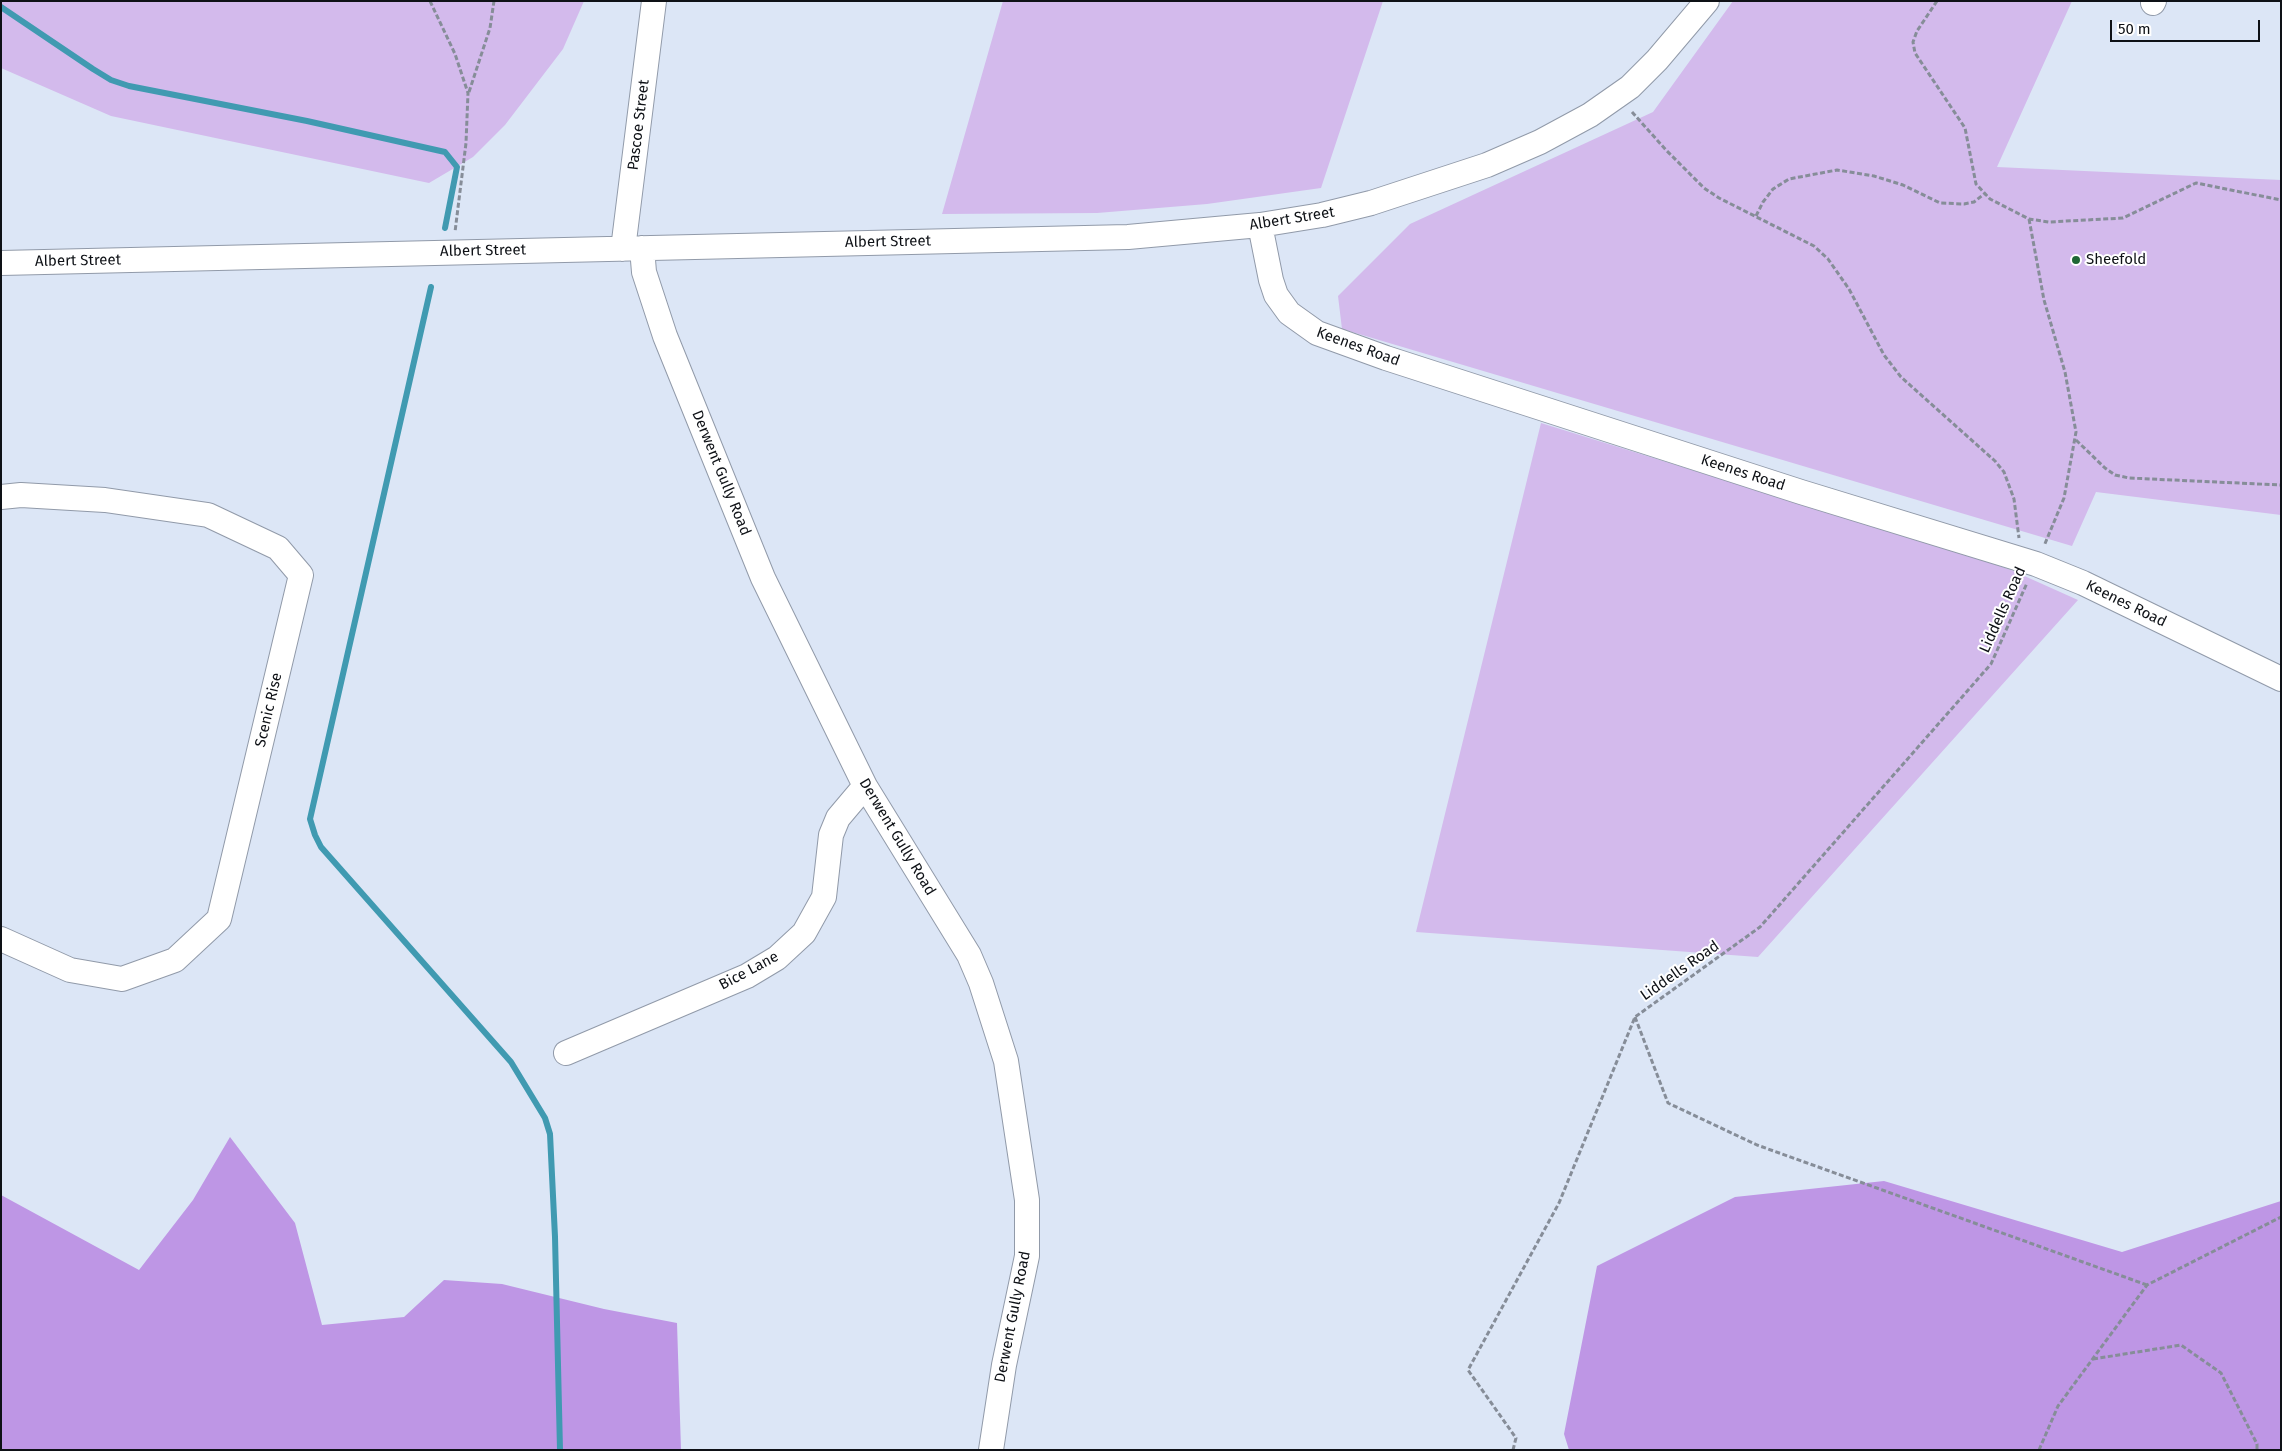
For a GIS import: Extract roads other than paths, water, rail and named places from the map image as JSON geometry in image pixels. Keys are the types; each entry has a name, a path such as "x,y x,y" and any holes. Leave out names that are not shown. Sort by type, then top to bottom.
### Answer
{"street":[{"name":"Pascoe Street","path":"632,248 654,1"},
{"name":"Albert Street","path":"1,263 1128,237 1260,225 1363,205 1458,176 1540,142 1584,119 1618,96 1657,60 1707,1"},
{"name":"Keenes Road","path":"1260,225 1271,280 1276,295 1289,313 1317,333 1386,358 1782,486 2028,562 2083,583 2281,679"},
{"name":"Derwent Gully Road","path":"632,248 644,272 665,336 763,578 865,786 969,955 981,983 1006,1061 1027,1200 1027,1256 1004,1365 991,1450"},
{"name":"Scenic Rise","path":"1,497 21,495 105,500 208,515 278,548 301,576 219,919 175,960 122,979 70,970 1,939"},
{"name":"Bice Lane","path":"566,1053 747,976 777,958 804,933 824,897 831,835 838,818 865,786"}],"waterway":[{"path":"1,7 93,69 111,80 129,86 307,121 445,152 457,167 445,228"},
{"path":"431,287 310,819 321,847 511,1062 545,1118 550,1134 555,1237 560,1450"}],"place":[{"name":"Sheefold","path":"2076,260"}]}
